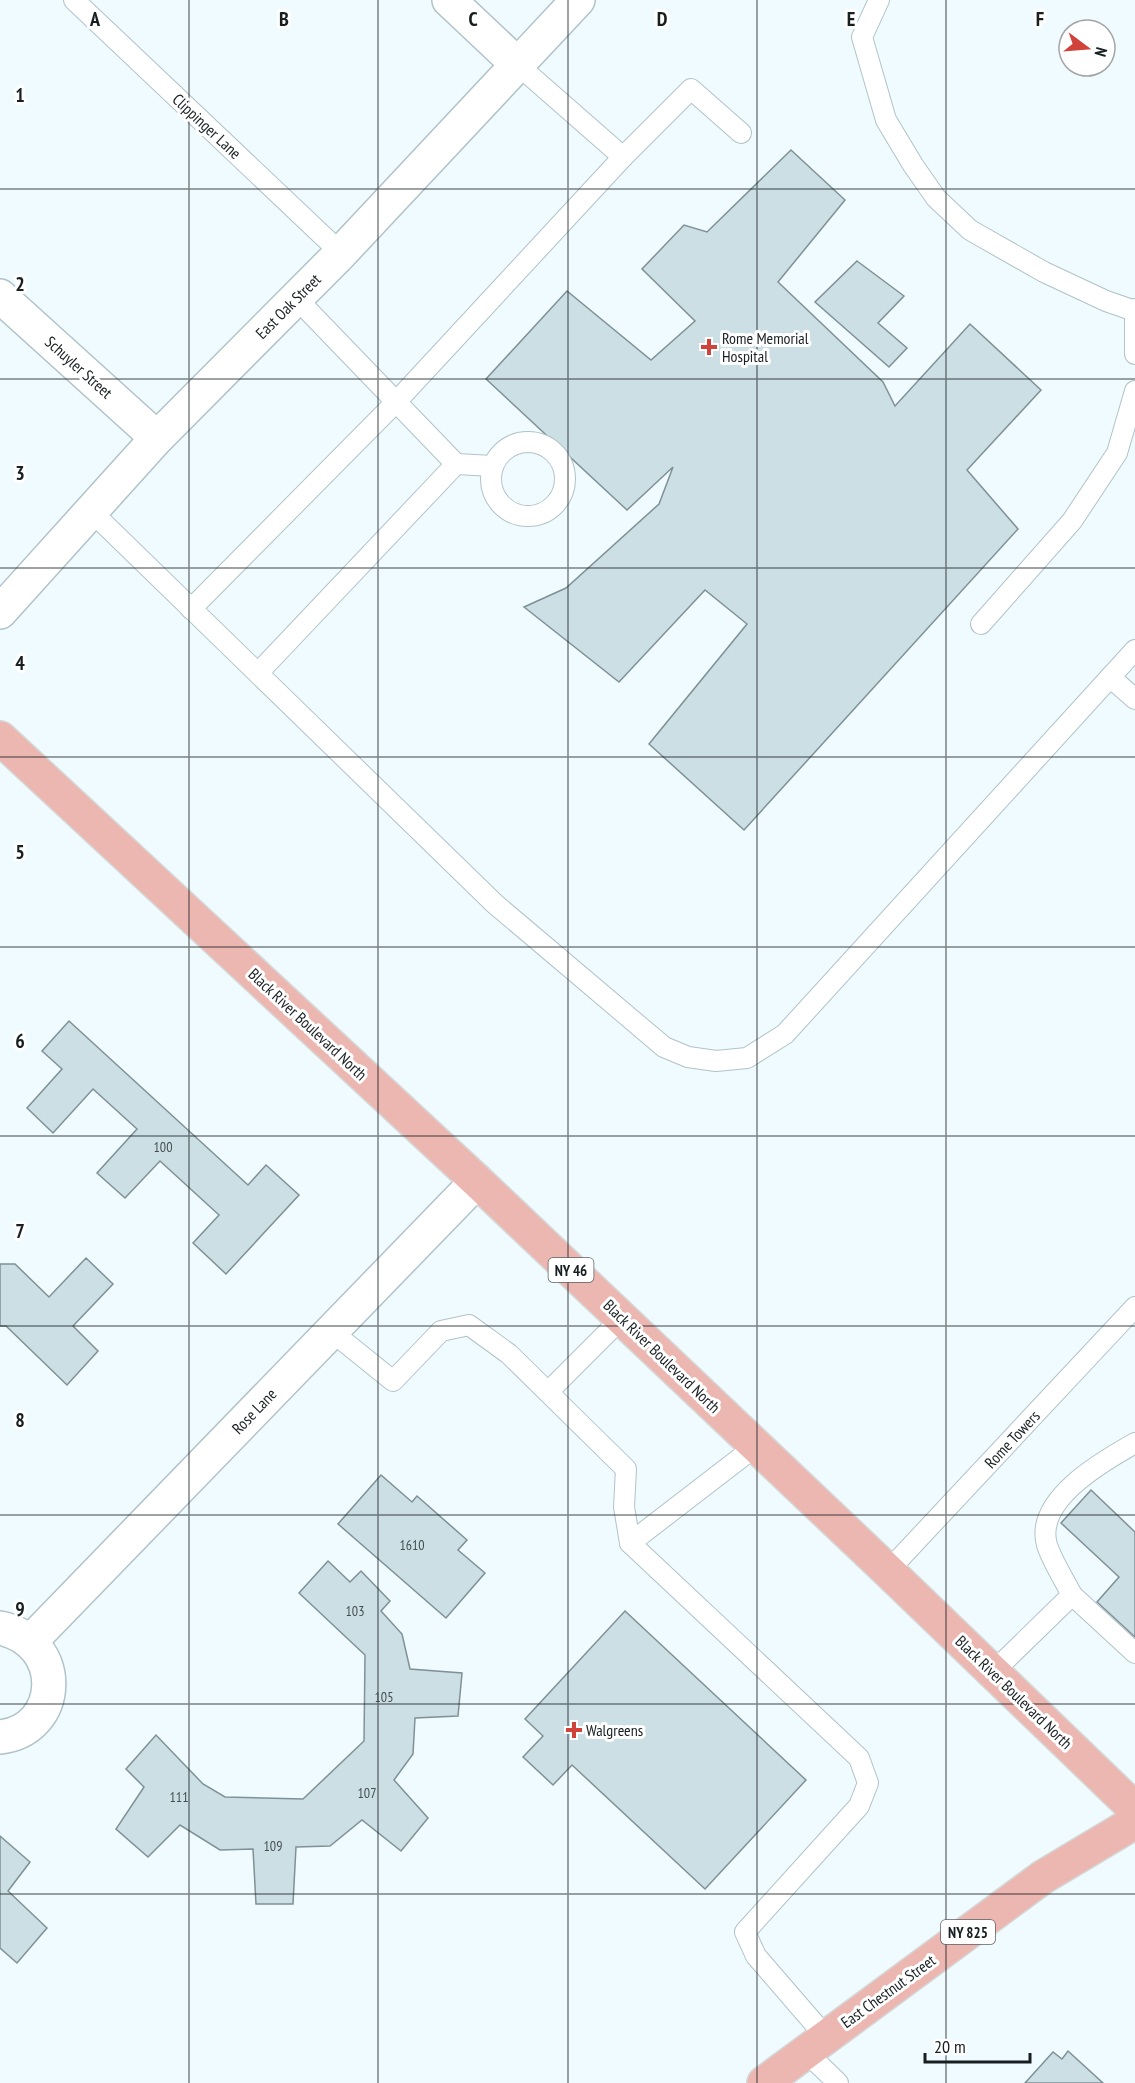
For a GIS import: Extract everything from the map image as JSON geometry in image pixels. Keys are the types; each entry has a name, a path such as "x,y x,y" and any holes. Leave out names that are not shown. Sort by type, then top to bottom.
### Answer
{"main road":[{"name":"Black River Boulevard North","path":"0,738 477,1181 1135,1809"},
{"name":"East Chestnut Street","path":"764,2083 1043,1877 1135,1822"}],"street":[{"path":"449,0 518,65"},
{"name":"East Oak Street","path":"0,612 157,438 341,253 578,0"},
{"name":"Schuyler Street","path":"0,296 157,438"},
{"name":"Rose Lane","path":"30,1641 477,1181"},
{"path":"0,1628 15,1631 30,1641 41,1653 50,1680 48,1698 37,1718 26,1728 0,1737"}],"lane":[{"name":"Clippinger Lane","path":"74,0 341,253"},
{"path":"879,0 862,37 868,58 886,120 936,198 970,230 1044,272 1106,301 1135,310 1135,354"},
{"path":"518,65 623,157"},
{"path":"191,609 396,402 623,157 691,89 741,133"},
{"path":"296,298 456,464 493,466"},
{"path":"981,624 1072,521 1117,453 1135,391"},
{"path":"258,673 456,464"},
{"path":"91,511 495,904 664,1047 688,1057 716,1060 747,1058 785,1034 1135,650"},
{"path":"1110,677 1135,699"},
{"name":"Rome Towers","path":"888,1571 1135,1307"},
{"path":"548,1392 622,1318"},
{"path":"331,1331 393,1381 441,1331 469,1325 509,1354 626,1469 624,1506 630,1543 859,1758 868,1783 859,1806 745,1932 756,1956 816,2044 838,2083"},
{"path":"1135,1443 1074,1483 1054,1508 1046,1528 1047,1546 1072,1595 1135,1653"},
{"path":"630,1543 756,1446"},
{"path":"993,1672 1072,1595"}],"building":[{"path":"791,150 845,200 778,282 883,382 895,406 970,324 1041,390 967,470 1018,529 744,830 649,744 747,624 705,590 619,682 524,607 566,588 659,504 673,467 627,510 486,379 567,291 651,360 695,321 642,269 684,225 707,232"},
{"path":"857,261 904,296 878,323 907,348 889,367 815,302"},
{"path":"69,1021 248,1185 266,1165 299,1195 226,1274 193,1243 219,1215 160,1161 125,1198 97,1173 137,1129 93,1089 53,1133 27,1108 62,1069 42,1051"},
{"path":"86,1258 113,1284 73,1326 98,1351 67,1385 6,1326 0,1326 0,1264 15,1264 49,1297"},
{"path":"381,1475 412,1502 417,1496 467,1540 458,1550 485,1573 446,1618 338,1524"},
{"path":"1091,1490 1135,1532 1135,1637 1097,1602 1119,1577 1061,1523"},
{"path":"328,1561 350,1582 361,1571 390,1601 381,1611 402,1634 410,1669 462,1673 458,1716 415,1718 413,1754 394,1780 428,1818 401,1851 362,1820 330,1846 296,1847 293,1904 256,1904 253,1849 220,1850 180,1825 148,1857 116,1829 144,1787 126,1769 156,1735 203,1784 225,1797 303,1799 364,1741 365,1655 299,1593"},
{"name":"Walgreens","path":"625,1611 806,1780 705,1889 572,1765 553,1785 523,1757 543,1736 525,1719"},
{"path":"0,1836 30,1862 8,1891 47,1928 17,1963 0,1948"},
{"path":"1068,2051 1103,2083 1025,2083 1053,2052 1062,2059"}],"place":[{"name":"Rome Memorial Hospital","path":"709,347"},
{"name":"Walgreens","path":"574,1730"}]}
